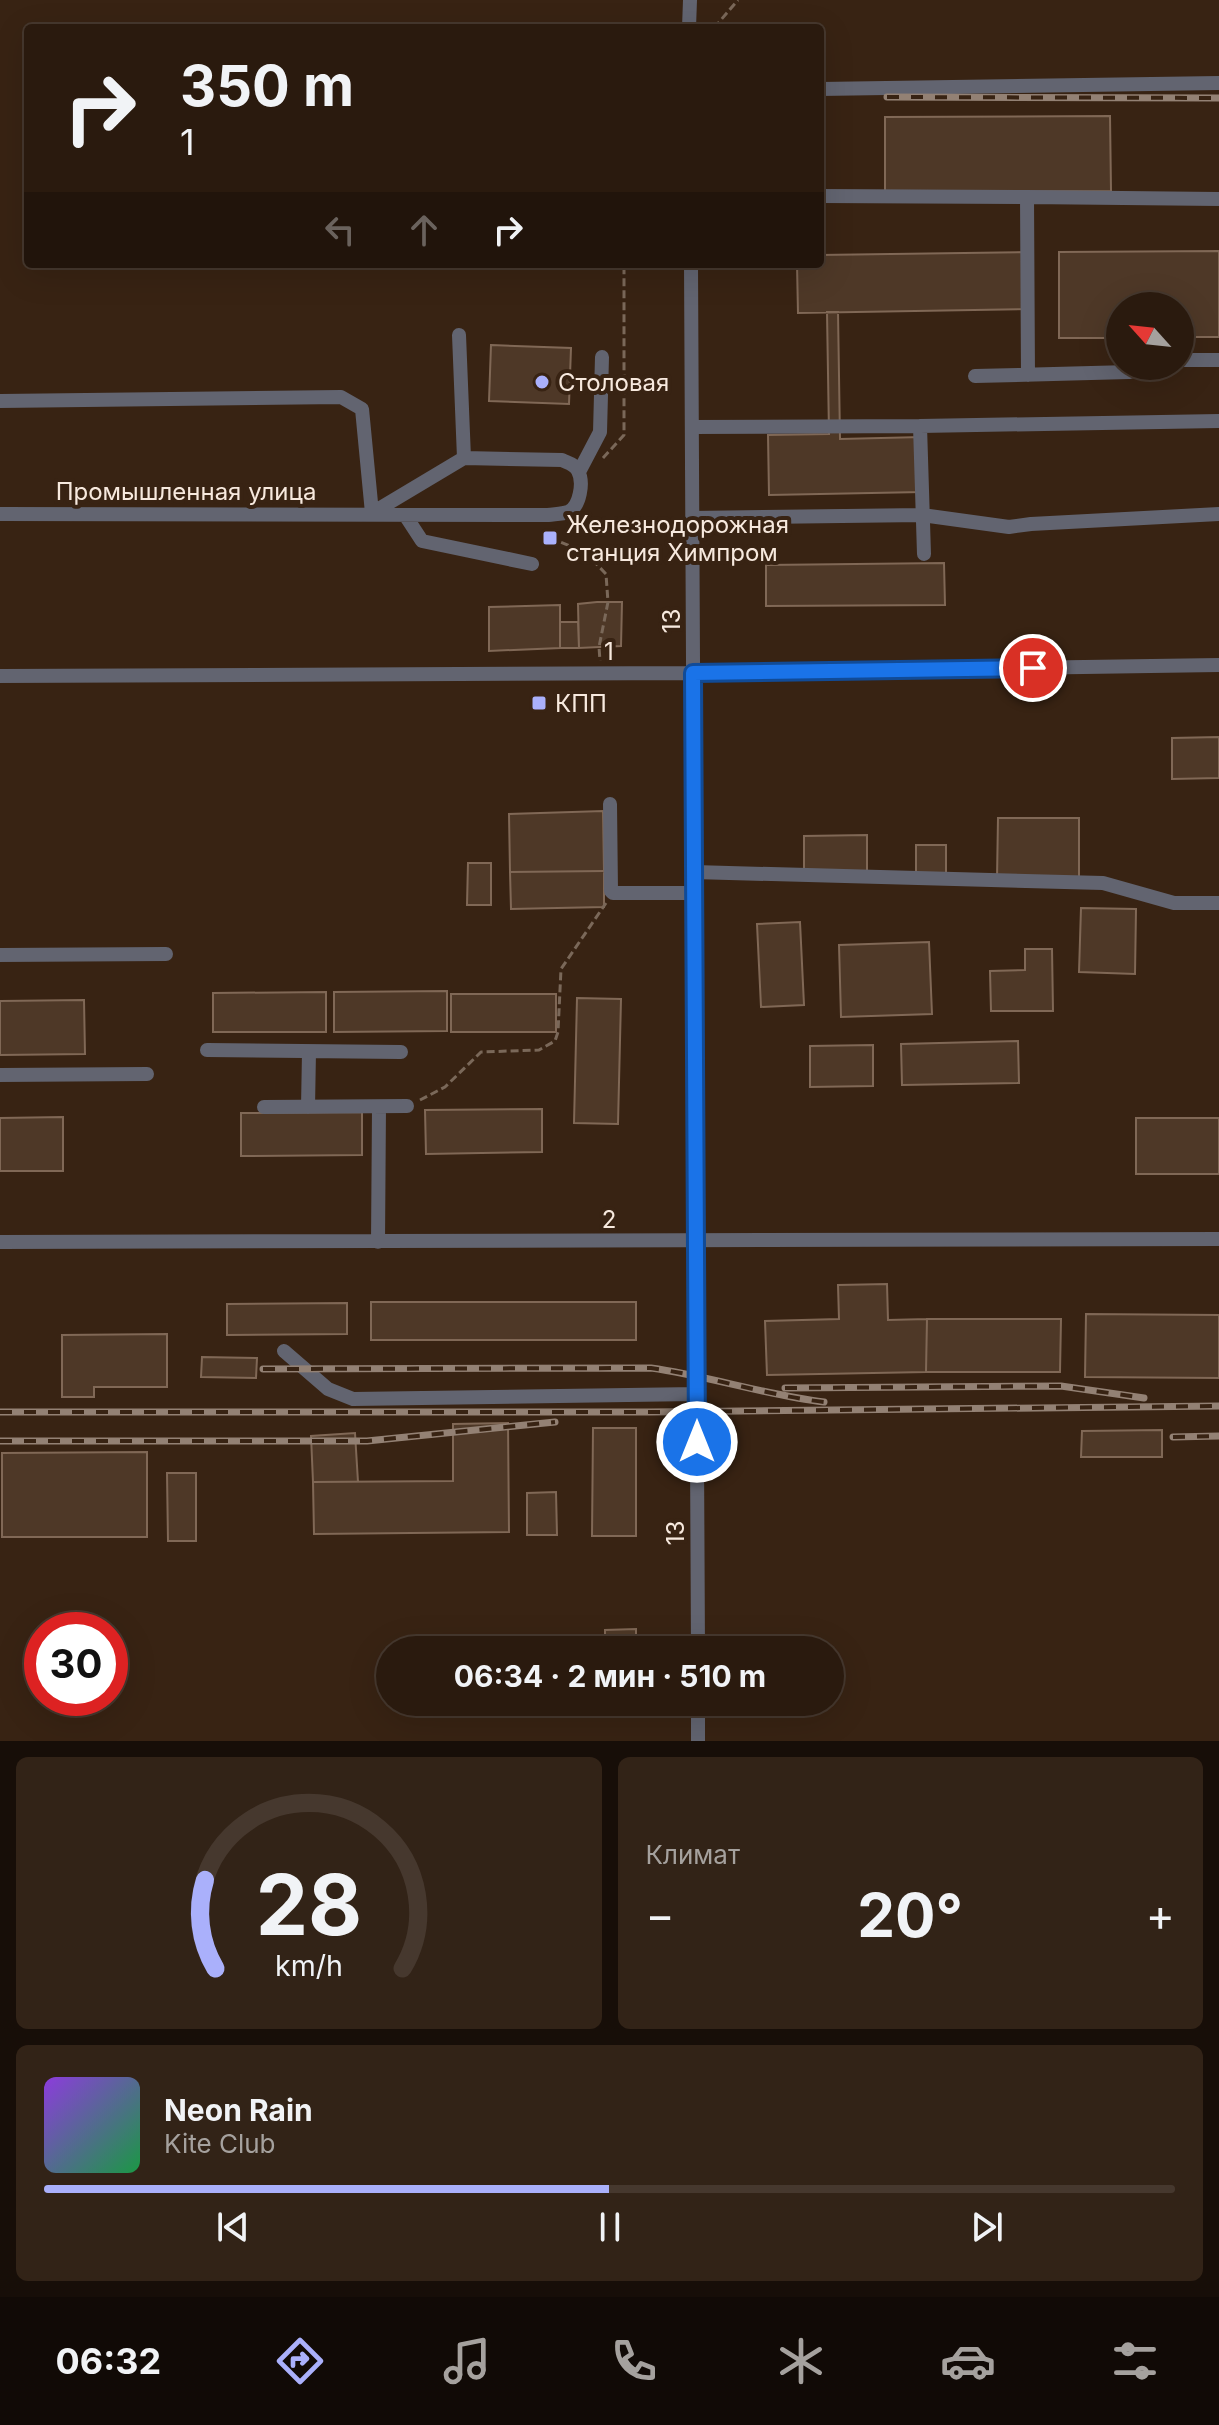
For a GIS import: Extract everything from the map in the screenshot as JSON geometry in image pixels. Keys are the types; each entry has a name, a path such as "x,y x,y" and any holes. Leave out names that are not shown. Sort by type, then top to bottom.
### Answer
{"street":[{"path":"689,24 690,0"},
{"path":"824,89 1219,83"},
{"path":"824,196 1219,199"},
{"path":"1027,197 1028,375"},
{"name":"13","path":"691,268 698,1636"},
{"path":"459,335 464,458"},
{"path":"0,401 341,397 362,409 372,513 464,458 562,460 579,472 600,432 602,357"},
{"path":"1194,360 1219,360"},
{"path":"975,376 1106,373"},
{"path":"692,427 1219,421"},
{"path":"920,426 924,554"},
{"name":"Промышленная улица","path":"0,514 548,515 568,512 576,506 580,492 579,472"},
{"path":"692,518 922,515 1009,527 1219,514"},
{"path":"405,515 422,541 532,564"},
{"name":"1","path":"0,676 693,673 1219,665"},
{"path":"610,804 611,891 694,893"},
{"path":"694,872 1103,883 1174,903 1219,903"},
{"path":"0,955 166,954"},
{"path":"207,1050 401,1052"},
{"path":"308,1107 309,1052"},
{"path":"0,1075 147,1074"},
{"path":"264,1107 407,1106"},
{"path":"378,1242 379,1107"},
{"name":"2","path":"0,1242 1219,1239"},
{"path":"284,1351 328,1389 353,1399 696,1394"},
{"path":"698,1716 698,1741"}],"path":[{"path":"717,24 738,0"},
{"path":"579,472 608,455 624,435 624,268"},
{"path":"550,538 585,552 606,574 608,602 599,647"},
{"path":"407,1106 445,1087 481,1052 539,1050 555,1041 561,969 613,893"}],"building":[{"path":"1110,116 1111,191 885,192 885,117"},
{"path":"1219,251 1219,337 1194,337 1194,292 1106,292 1106,338 1059,338 1059,252"},
{"path":"1028,252 1029,309 798,313 797,268 824,268 824,255"},
{"path":"827,312 838,312 840,439 922,437 922,492 769,495 768,435 829,434"},
{"path":"491,345 571,348 569,404 489,401"},
{"path":"944,563 945,605 766,606 766,565"},
{"path":"622,602 621,646 579,648 578,604"},
{"path":"560,605 560,648 489,651 489,607"},
{"path":"560,622 578,622 579,648 560,648"},
{"path":"1219,737 1219,778 1172,779 1172,738"},
{"path":"603,811 604,871 510,872 509,814"},
{"path":"998,818 1079,818 1079,879 997,879"},
{"path":"867,835 867,876 804,877 804,836"},
{"path":"916,845 946,845 946,877 916,877"},
{"path":"468,863 491,863 491,905 467,905"},
{"path":"604,871 604,907 511,909 510,872"},
{"path":"1081,908 1136,909 1135,974 1079,972"},
{"path":"800,922 804,1005 761,1007 757,924"},
{"path":"929,942 932,1014 841,1017 839,945"},
{"path":"1025,949 1052,949 1053,1011 991,1011 990,971 1025,970"},
{"path":"447,991 447,1031 334,1032 334,992"},
{"path":"326,992 326,1032 213,1032 213,993"},
{"path":"451,994 556,994 556,1032 451,1032"},
{"path":"577,998 621,999 618,1124 574,1123"},
{"path":"84,1000 85,1054 0,1055 0,1001"},
{"path":"1018,1041 1019,1083 902,1085 901,1044"},
{"path":"873,1045 873,1086 810,1087 810,1046"},
{"path":"542,1109 542,1152 426,1154 425,1110"},
{"path":"362,1112 362,1155 241,1156 241,1113"},
{"path":"63,1117 63,1171 0,1171 0,1118"},
{"path":"1136,1118 1219,1118 1219,1174 1136,1174"},
{"path":"887,1284 888,1320 927,1319 926,1372 767,1375 765,1321 839,1319 838,1285"},
{"path":"371,1302 636,1302 636,1340 371,1340"},
{"path":"347,1303 347,1334 227,1335 227,1304"},
{"path":"1086,1314 1219,1315 1219,1378 1085,1377"},
{"path":"927,1319 1061,1319 1060,1372 926,1372"},
{"path":"167,1334 167,1387 94,1387 94,1397 62,1397 62,1335"},
{"path":"202,1357 257,1358 256,1378 201,1377"},
{"path":"508,1423 509,1532 314,1534 313,1482 453,1481 453,1424"},
{"path":"593,1428 636,1428 636,1536 592,1536"},
{"path":"1162,1430 1162,1457 1081,1457 1082,1431"},
{"path":"355,1433 358,1482 313,1482 311,1436"},
{"path":"147,1452 147,1537 2,1537 2,1453"},
{"path":"167,1473 196,1473 196,1541 168,1541"},
{"path":"556,1492 557,1535 527,1535 527,1493"},
{"path":"636,1629 636,1636 605,1636 605,1630"}],"railway":[{"path":"887,97 1219,98"},
{"path":"263,1369 651,1368 824,1402"},
{"path":"785,1388 1061,1386 1144,1398"},
{"path":"0,1412 650,1412 1219,1406"},
{"path":"0,1441 367,1441 555,1422"},
{"path":"1173,1437 1219,1436"}],"place":[{"name":"Столовая","path":"542,382"},
{"name":"Железнодорожная станция Химпром","path":"550,538"},
{"name":"КПП","path":"539,703"}],"route":[{"path":"697,1442 693,673 1033,668"}]}
